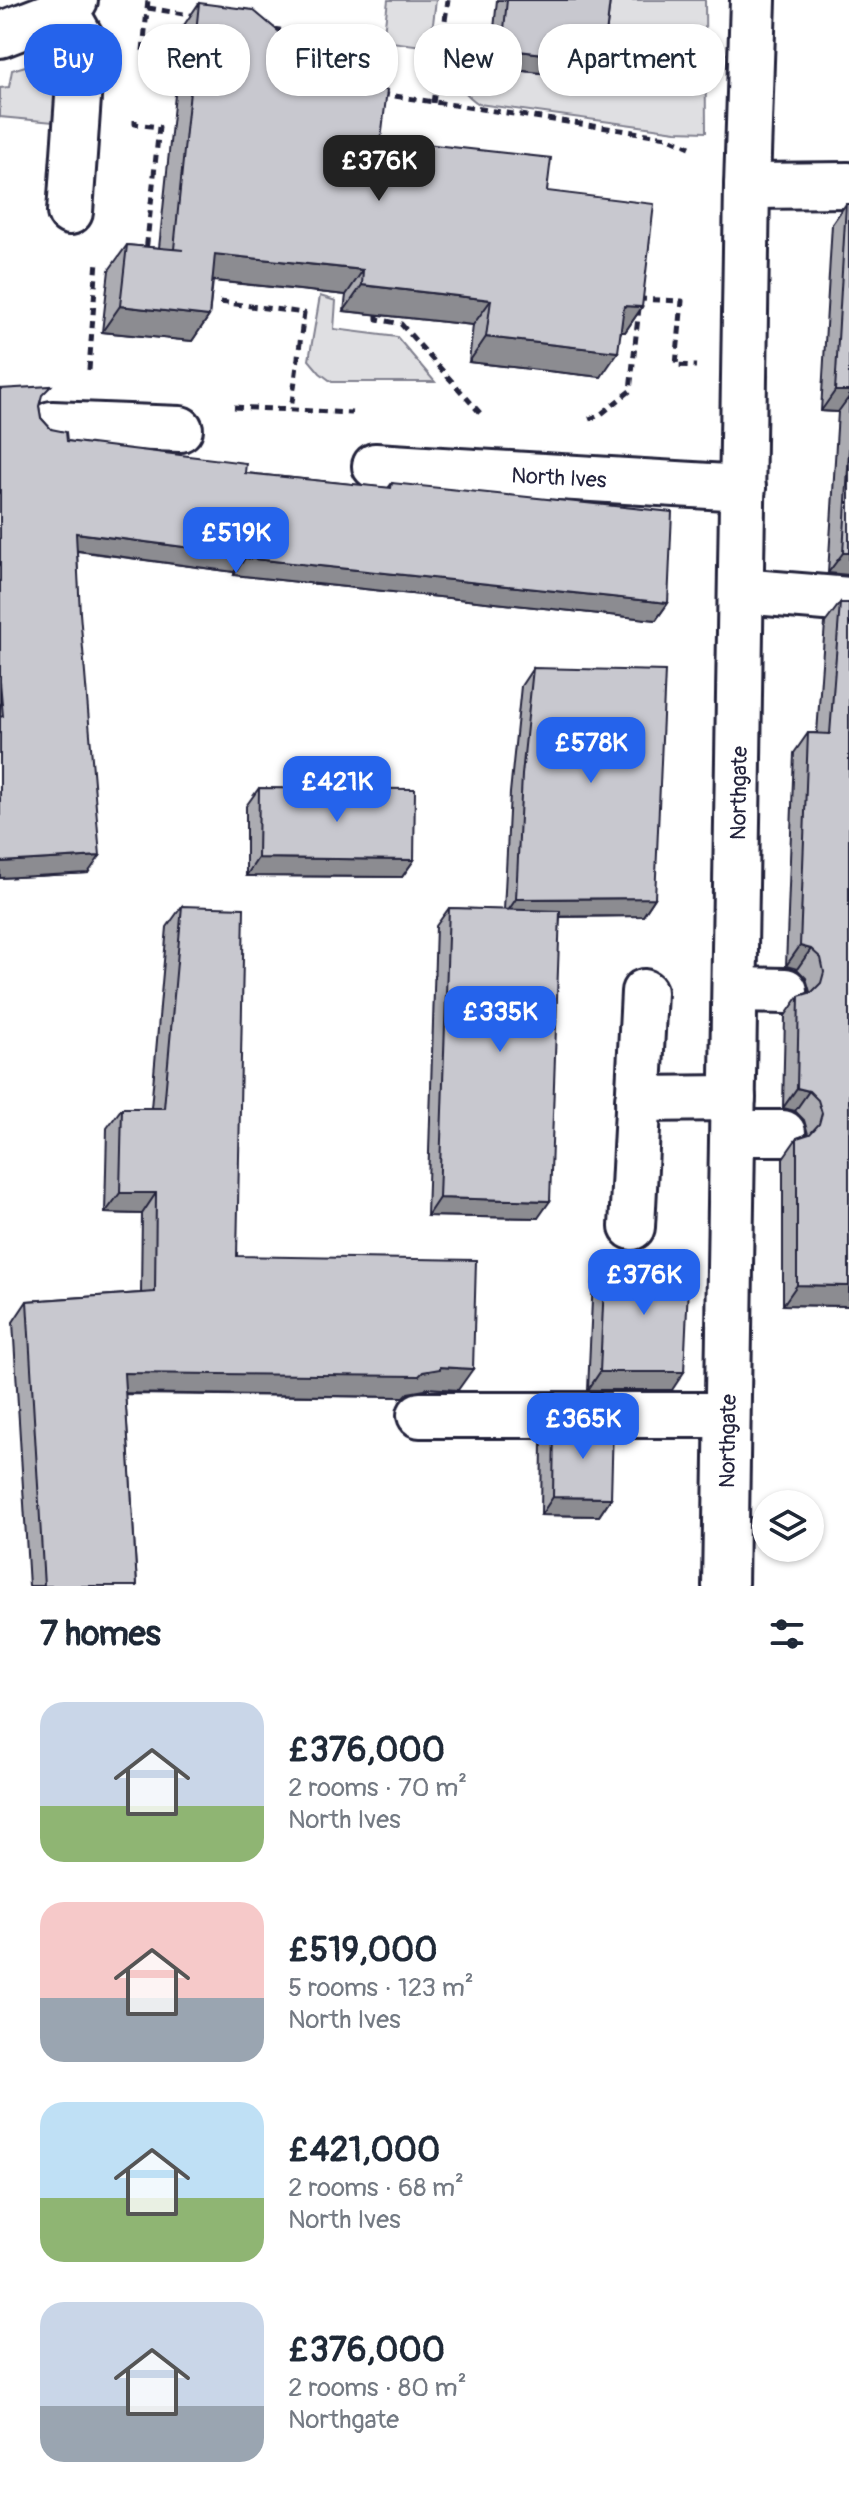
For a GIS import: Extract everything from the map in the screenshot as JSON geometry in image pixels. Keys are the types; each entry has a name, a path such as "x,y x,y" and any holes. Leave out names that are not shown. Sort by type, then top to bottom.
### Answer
{"street":[{"name":"Northgate","path":"725,1586 747,186 753,0"},
{"path":"0,35 70,5 82,40 70,212"},
{"path":"747,186 849,185"},
{"path":"52,424 180,429"},
{"name":"North Ives","path":"375,466 743,488"},
{"path":"741,591 849,600"},
{"path":"735,990 785,991"},
{"path":"632,1227 644,992"},
{"path":"638,1099 733,1115 783,1133"},
{"path":"420,1415 727,1415"}],"path":[{"path":"146,24 148,0"},
{"path":"433,103 448,0"},
{"path":"148,8 207,18"},
{"path":"392,96 667,137"},
{"path":"137,110 135,124 159,127 145,261"},
{"path":"89,371 98,255"},
{"path":"585,420 600,415 630,391 642,286"},
{"path":"629,298 682,301 676,365 696,366"},
{"path":"220,302 304,313 291,410"},
{"path":"377,315 377,319 401,324 486,420 471,419"},
{"path":"228,407 366,414"}],"shaded area":[{"path":"388,0 436,0 433,24 414,24 414,45 398,43 398,24 385,24"},
{"path":"600,0 705,0 705,24 561,24"},
{"path":"538,38 538,96 706,96 706,132 676,131 479,104 469,96 522,96 522,48"},
{"path":"24,66 24,96 63,96 64,123 0,117 0,88 9,87 12,70"},
{"path":"320,296 336,301 334,329 397,337 435,382 332,382 309,360"}],"building":[{"path":"507,0 610,0 607,24 538,24 538,53 522,51 522,24 505,24"},
{"path":"199,3 253,10 270,24 266,24 266,96 386,96 381,139 551,158 547,191 654,204 642,307 624,306 618,352 486,337 491,300 362,285 363,270 215,254 209,316 120,306 127,245 183,250 174,249 190,96 250,96 250,24 197,24"},
{"path":"846,204 849,204 849,391 835,391"},
{"path":"51,386 42,395 39,406 41,418 51,429 66,432 67,441 246,463 245,473 391,488 392,483 672,512 668,603 245,558 246,555 76,533 100,856 0,862 0,717 3,716 0,681 0,389"},
{"path":"849,450 849,553 843,553"},
{"path":"840,603 849,603 849,1286 797,1285 797,1138 810,1134 819,1124 822,1113 818,1100 809,1091 797,1088 799,996 812,992 821,983 824,972 821,958 811,949 800,946 808,733 830,734"},
{"path":"533,668 665,671 655,898 516,899 522,775"},
{"path":"259,788 415,789 414,860 258,858"},
{"path":"182,906 244,908 237,1256 476,1260 473,1369 440,1367 419,1376 124,1373 137,1586 44,1586 27,1301 155,1292 156,1193 120,1193 122,1108 164,1108"},
{"path":"449,908 560,911 550,1201 439,1198"},
{"path":"605,1261 689,1265 684,1372 600,1372"},
{"path":"554,1424 613,1424 611,1498 553,1497"}]}
